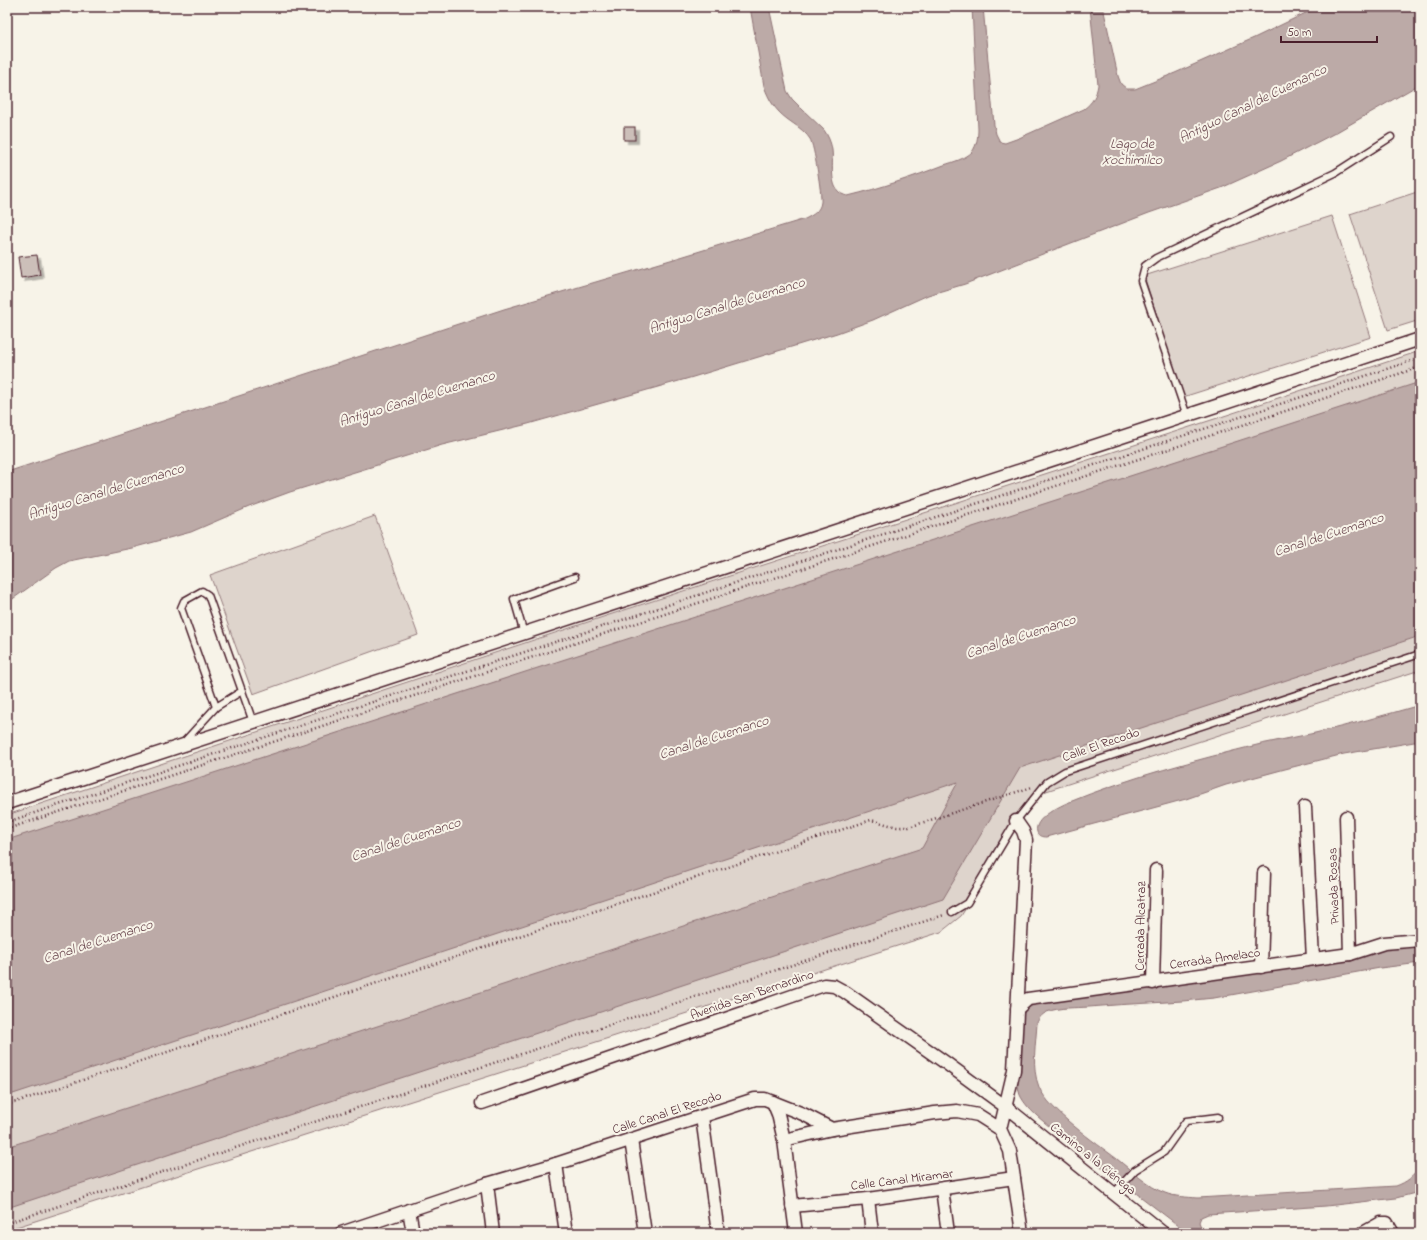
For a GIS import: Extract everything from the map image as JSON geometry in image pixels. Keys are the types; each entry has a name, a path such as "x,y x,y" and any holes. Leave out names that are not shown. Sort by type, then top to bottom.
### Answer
{"street":[{"path":"7,803 1420,340"},
{"path":"1305,808 1313,959"},
{"name":"Privada Rosas","path":"1346,817 1350,954"},
{"path":"1000,1129 1014,1070 1026,840 1023,831 1016,821"},
{"name":"Cerrada Alcatraz","path":"1153,982 1156,870"},
{"path":"1261,967 1264,873"},
{"name":"Cerrada Amelaco","path":"1017,1009 1033,999 1350,954 1384,943 1420,940"},
{"name":"Avenida San Bernardino","path":"482,1103 824,985 834,986 845,992 1006,1107"},
{"name":"Calle Canal El Recodo","path":"341,1233 487,1184 556,1164 756,1098 765,1099 803,1114 832,1129"},
{"path":"773,1102 778,1114 784,1140 796,1233"},
{"name":"Camino a la Ciénega","path":"1006,1107 1118,1189 1163,1233"},
{"path":"784,1140 832,1129 935,1113 957,1111 978,1115 1000,1129 1010,1151 1022,1233"},
{"path":"702,1117 718,1233"},
{"path":"630,1140 645,1233"},
{"path":"556,1164 566,1233"},
{"name":"Calle Canal Miramar","path":"792,1206 868,1199 1014,1178"},
{"path":"487,1184 493,1233"},
{"path":"942,1189 948,1233"},
{"path":"868,1199 872,1233"},
{"path":"410,1210 413,1233"},
{"path":"1363,1233 1381,1223 1387,1223 1393,1233"}],"lane":[{"path":"1187,416 1141,281 1145,266 1156,258 1336,173 1391,137"},
{"path":"524,634 514,599 575,577"},
{"path":"216,707 182,608 184,601 202,591 208,595 253,722"},
{"name":"Calle El Recodo","path":"952,912 967,903 1016,821 1047,782 1065,771 1420,654"},
{"path":"179,747 216,707 242,691"},
{"path":"1118,1189 1135,1170 1164,1152 1186,1121 1218,1117"}],"path":[{"path":"7,822 1420,358"},
{"path":"7,829 1420,367"},
{"path":"7,1105 871,820 897,827 909,827 1047,782"},
{"path":"7,1223 952,912"}],"shaded area":[{"path":"1420,191 1420,320 1388,330 1350,214"},
{"path":"1332,216 1371,337 1183,397 1144,276"},
{"path":"1420,351 1420,670 1037,794 961,916 941,932 7,1230 7,815 606,616"},
{"path":"375,516 418,635 253,694 210,575"}],"water":[{"name":"Lago de Xochimilco","path":"750,7 769,7 787,91 792,99 824,130 827,135 832,150 834,184 841,194 848,196 921,174 966,157 972,152 977,141 978,129 972,7 983,7 994,125 1000,142 1005,143 1084,109 1094,98 1098,85 1090,7 1103,7 1121,84 1127,89 1135,89 1254,38 1318,7 1420,7 1420,84 1335,133 1281,161 1221,188 1149,213 965,284 928,295 873,320 837,333 693,377 528,424 442,445 290,492 249,507 191,532 132,548 69,561 56,568 7,603 7,472 504,309 805,219 818,210 821,197 812,143 805,133 779,112 768,96 764,86"},
{"name":"Canal de Cuemanco","path":"1420,382 1420,636 1020,768 943,899 7,1208 7,1147 922,848 958,782 7,1096 7,840"},
{"path":"1420,705 1420,741 1344,754 1285,769 1226,785 1186,799 1046,837 1040,836 1037,832 1039,823 1047,814 1067,803 1115,785 1212,756 1328,730"},
{"path":"1420,944 1420,963 1380,968 1214,998 1052,1010 1039,1018 1037,1023 1035,1047 1035,1072 1039,1087 1052,1106 1086,1136 1146,1183 1169,1194 1181,1197 1198,1198 1396,1186 1410,1179 1420,1167 1419,1192 1396,1198 1326,1206 1208,1214 1201,1217 1199,1222 1201,1227 1210,1233 1188,1233 1051,1128 1031,1110 1021,1097 1018,1081 1018,1070 1022,1015 1031,1007 1041,1002 1049,999"}],"building":[{"path":"624,127 635,127 635,140 624,140"},
{"path":"37,255 40,275 21,278 18,257"}],"water label":[{"name":"Antiguo Canal de Cuemanco","path":"1253,104"},
{"name":"Antiguo Canal de Cuemanco","path":"727,306"},
{"name":"Antiguo Canal de Cuemanco","path":"417,399"},
{"name":"Antiguo Canal de Cuemanco","path":"106,492"}]}
